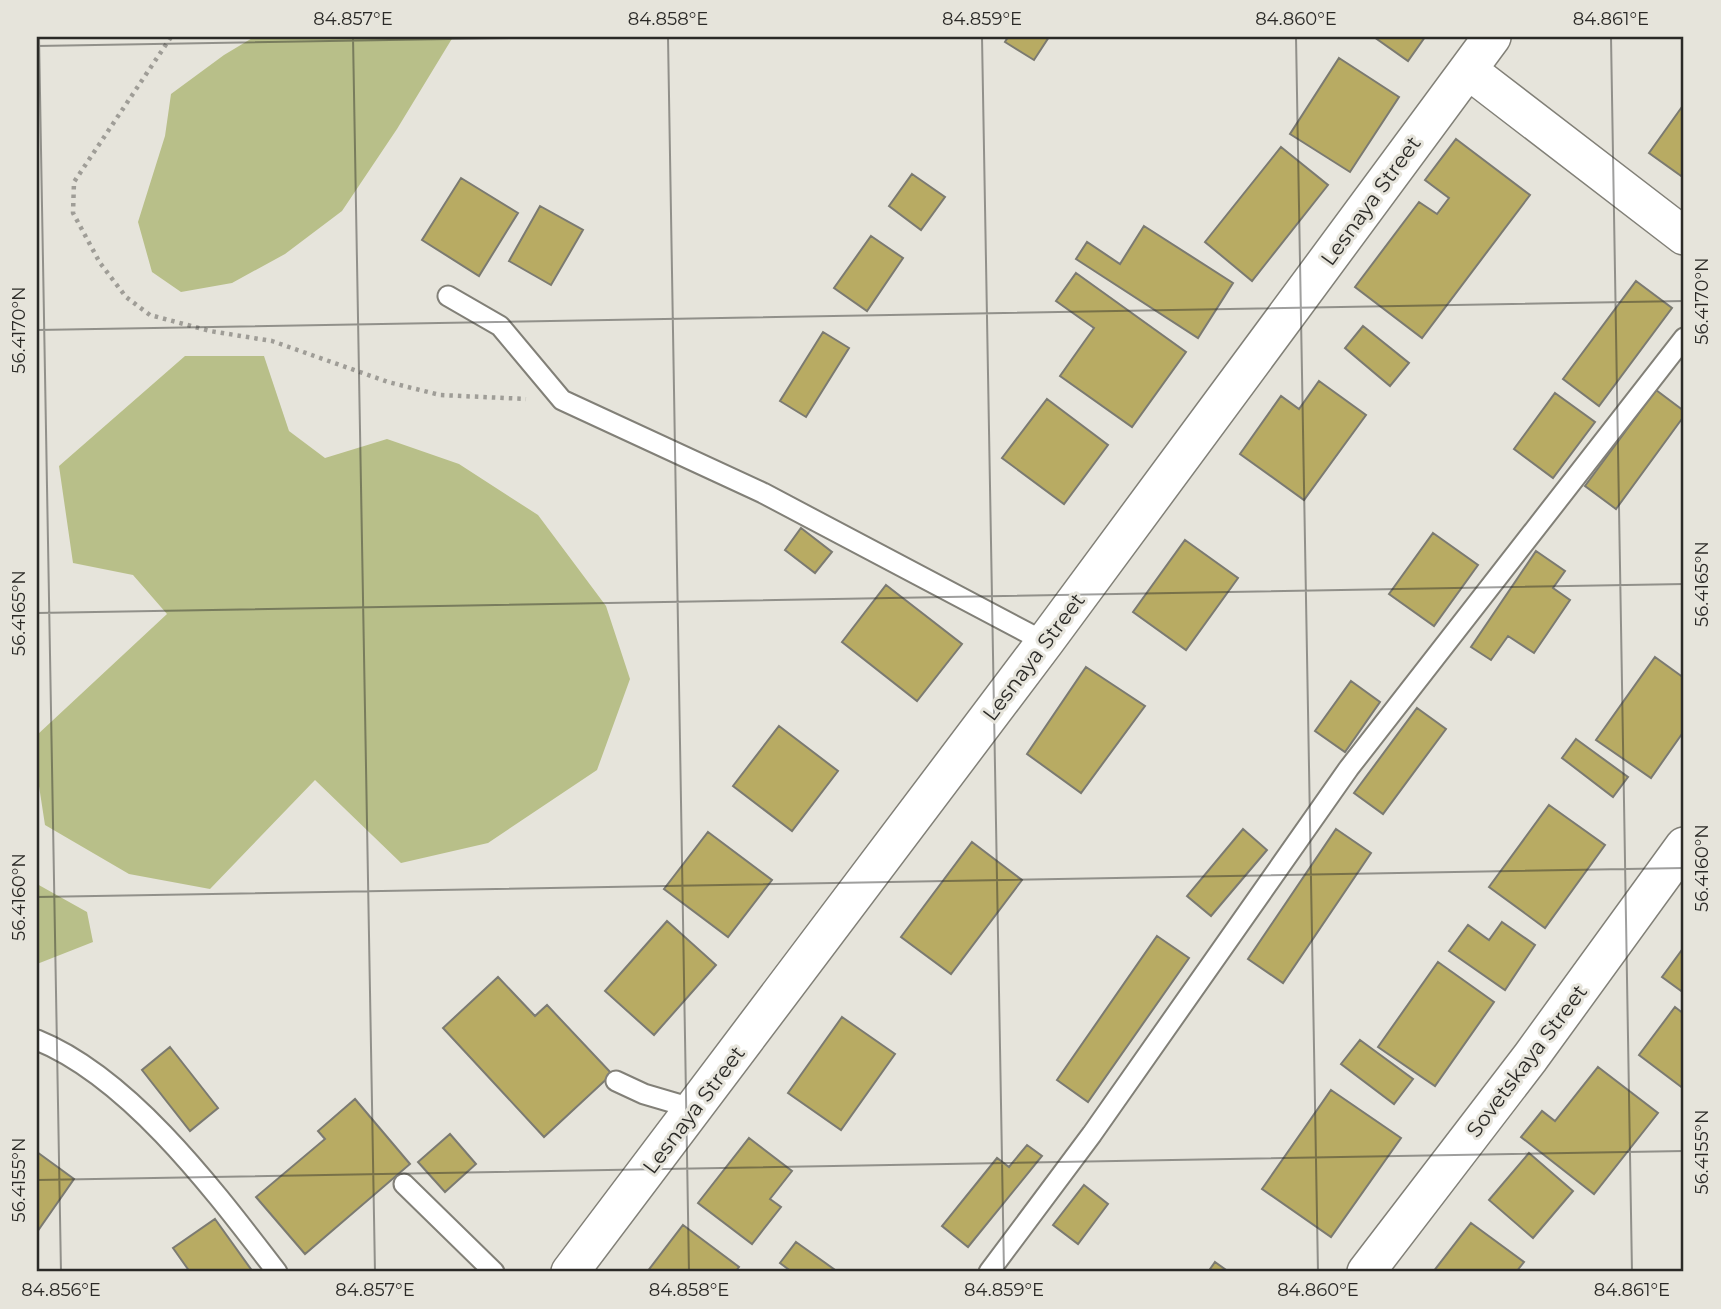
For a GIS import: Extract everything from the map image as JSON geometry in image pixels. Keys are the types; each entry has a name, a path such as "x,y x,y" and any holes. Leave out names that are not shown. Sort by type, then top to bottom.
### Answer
{"street":[{"name":"Lesnaya Street","path":"570,1272 1045,642 1492,37"},
{"path":"1468,70 1681,228"},
{"name":"Sovetskaya Street","path":"1366,1272 1530,1058 1684,846"}],"lane":[{"path":"447,296 500,326 562,400 763,493 1045,642"},
{"path":"989,1272 1092,1134 1349,768 1684,338"},
{"path":"37,1040 62,1051 120,1093 182,1154 225,1204 277,1272"},
{"path":"617,1081 644,1094 695,1109"},
{"path":"404,1184 494,1272"}],"path":[{"path":"171,37 74,181 73,213 100,263 126,298 150,315 211,331 272,341 401,386 440,395 562,400"}],"green space":[{"path":"254,37 453,37 397,129 342,211 285,254 232,283 181,292 152,272 138,222 165,136 171,94 224,55"},
{"path":"185,356 264,356 289,431 325,458 387,439 459,464 538,515 606,606 630,679 597,770 488,843 401,863 315,780 210,889 129,874 45,825 37,773 37,735 167,614 133,575 73,563 59,466"},
{"path":"37,884 87,912 93,942 37,964"}],"building":[{"path":"1008,37 1049,37 1034,60 1005,42"},
{"path":"1374,37 1425,37 1408,61"},
{"path":"1339,58 1399,97 1350,172 1290,134"},
{"path":"1684,104 1684,178 1649,153"},
{"path":"1456,139 1530,195 1422,338 1355,287 1419,202 1437,214 1449,198 1425,180"},
{"path":"1281,147 1328,185 1252,281 1205,242"},
{"path":"912,174 945,197 921,230 889,206"},
{"path":"461,178 518,213 479,276 422,240"},
{"path":"540,206 583,230 551,285 509,261"},
{"path":"1144,226 1233,283 1198,338 1076,259 1087,242 1120,264"},
{"path":"871,236 903,258 867,311 834,288"},
{"path":"1076,273 1186,352 1132,427 1060,376 1094,328 1056,301"},
{"path":"1636,281 1672,308 1599,406 1563,379"},
{"path":"1363,326 1409,363 1390,386 1345,348"},
{"path":"823,332 849,348 806,417 780,401"},
{"path":"1319,381 1366,415 1304,500 1240,454 1281,396 1299,409"},
{"path":"1656,390 1684,411 1684,416 1616,509 1585,486"},
{"path":"1555,393 1595,422 1553,478 1514,449"},
{"path":"1047,399 1108,445 1064,504 1002,458"},
{"path":"801,528 832,552 815,573 785,550"},
{"path":"1433,533 1478,565 1434,626 1389,594"},
{"path":"1185,540 1238,578 1186,650 1133,612"},
{"path":"1536,551 1565,571 1553,588 1570,600 1534,653 1508,636 1491,660 1471,647"},
{"path":"886,585 962,644 917,701 842,642"},
{"path":"1655,657 1684,678 1684,731 1651,778 1596,740"},
{"path":"1086,667 1145,706 1081,793 1027,754"},
{"path":"1351,681 1380,702 1345,752 1315,731"},
{"path":"1417,708 1446,729 1383,814 1354,793"},
{"path":"779,726 838,771 792,831 733,786"},
{"path":"1576,739 1628,777 1613,797 1562,758"},
{"path":"1549,805 1605,845 1545,928 1489,887"},
{"path":"1243,829 1267,850 1211,916 1187,896"},
{"path":"1336,829 1371,853 1283,983 1248,959"},
{"path":"708,832 772,880 728,937 664,889"},
{"path":"972,842 1022,880 951,974 901,937"},
{"path":"667,921 716,965 654,1035 605,991"},
{"path":"1502,922 1535,945 1505,990 1449,951 1468,925 1489,940"},
{"path":"1157,936 1189,958 1088,1102 1057,1080"},
{"path":"1684,947 1684,993 1662,977"},
{"path":"1438,962 1494,1002 1435,1086 1378,1047"},
{"path":"498,977 535,1016 547,1005 612,1074 544,1137 443,1028"},
{"path":"1675,1007 1684,1014 1684,1089 1639,1055"},
{"path":"842,1017 895,1054 841,1130 788,1093"},
{"path":"1360,1040 1413,1079 1394,1104 1341,1064"},
{"path":"170,1047 218,1108 190,1131 142,1070"},
{"path":"1598,1067 1658,1113 1594,1194 1521,1137 1542,1111 1555,1121"},
{"path":"1331,1090 1401,1138 1331,1237 1262,1189"},
{"path":"355,1099 410,1164 305,1254 256,1197 325,1139 318,1131"},
{"path":"450,1134 476,1164 445,1192 418,1162"},
{"path":"749,1138 792,1171 770,1199 781,1207 752,1244 698,1203"},
{"path":"1027,1145 1042,1156 968,1247 942,1226 997,1158 1009,1167"},
{"path":"37,1152 74,1179 37,1232"},
{"path":"1529,1153 1573,1191 1533,1238 1489,1200"},
{"path":"1084,1185 1108,1204 1078,1244 1053,1225"},
{"path":"215,1219 253,1272 190,1272 173,1248"},
{"path":"1471,1223 1524,1262 1516,1272 1433,1272"},
{"path":"683,1225 739,1267 735,1272 647,1272"},
{"path":"796,1242 838,1272 792,1272 780,1263"},
{"path":"1215,1262 1229,1272 1208,1272"}]}
